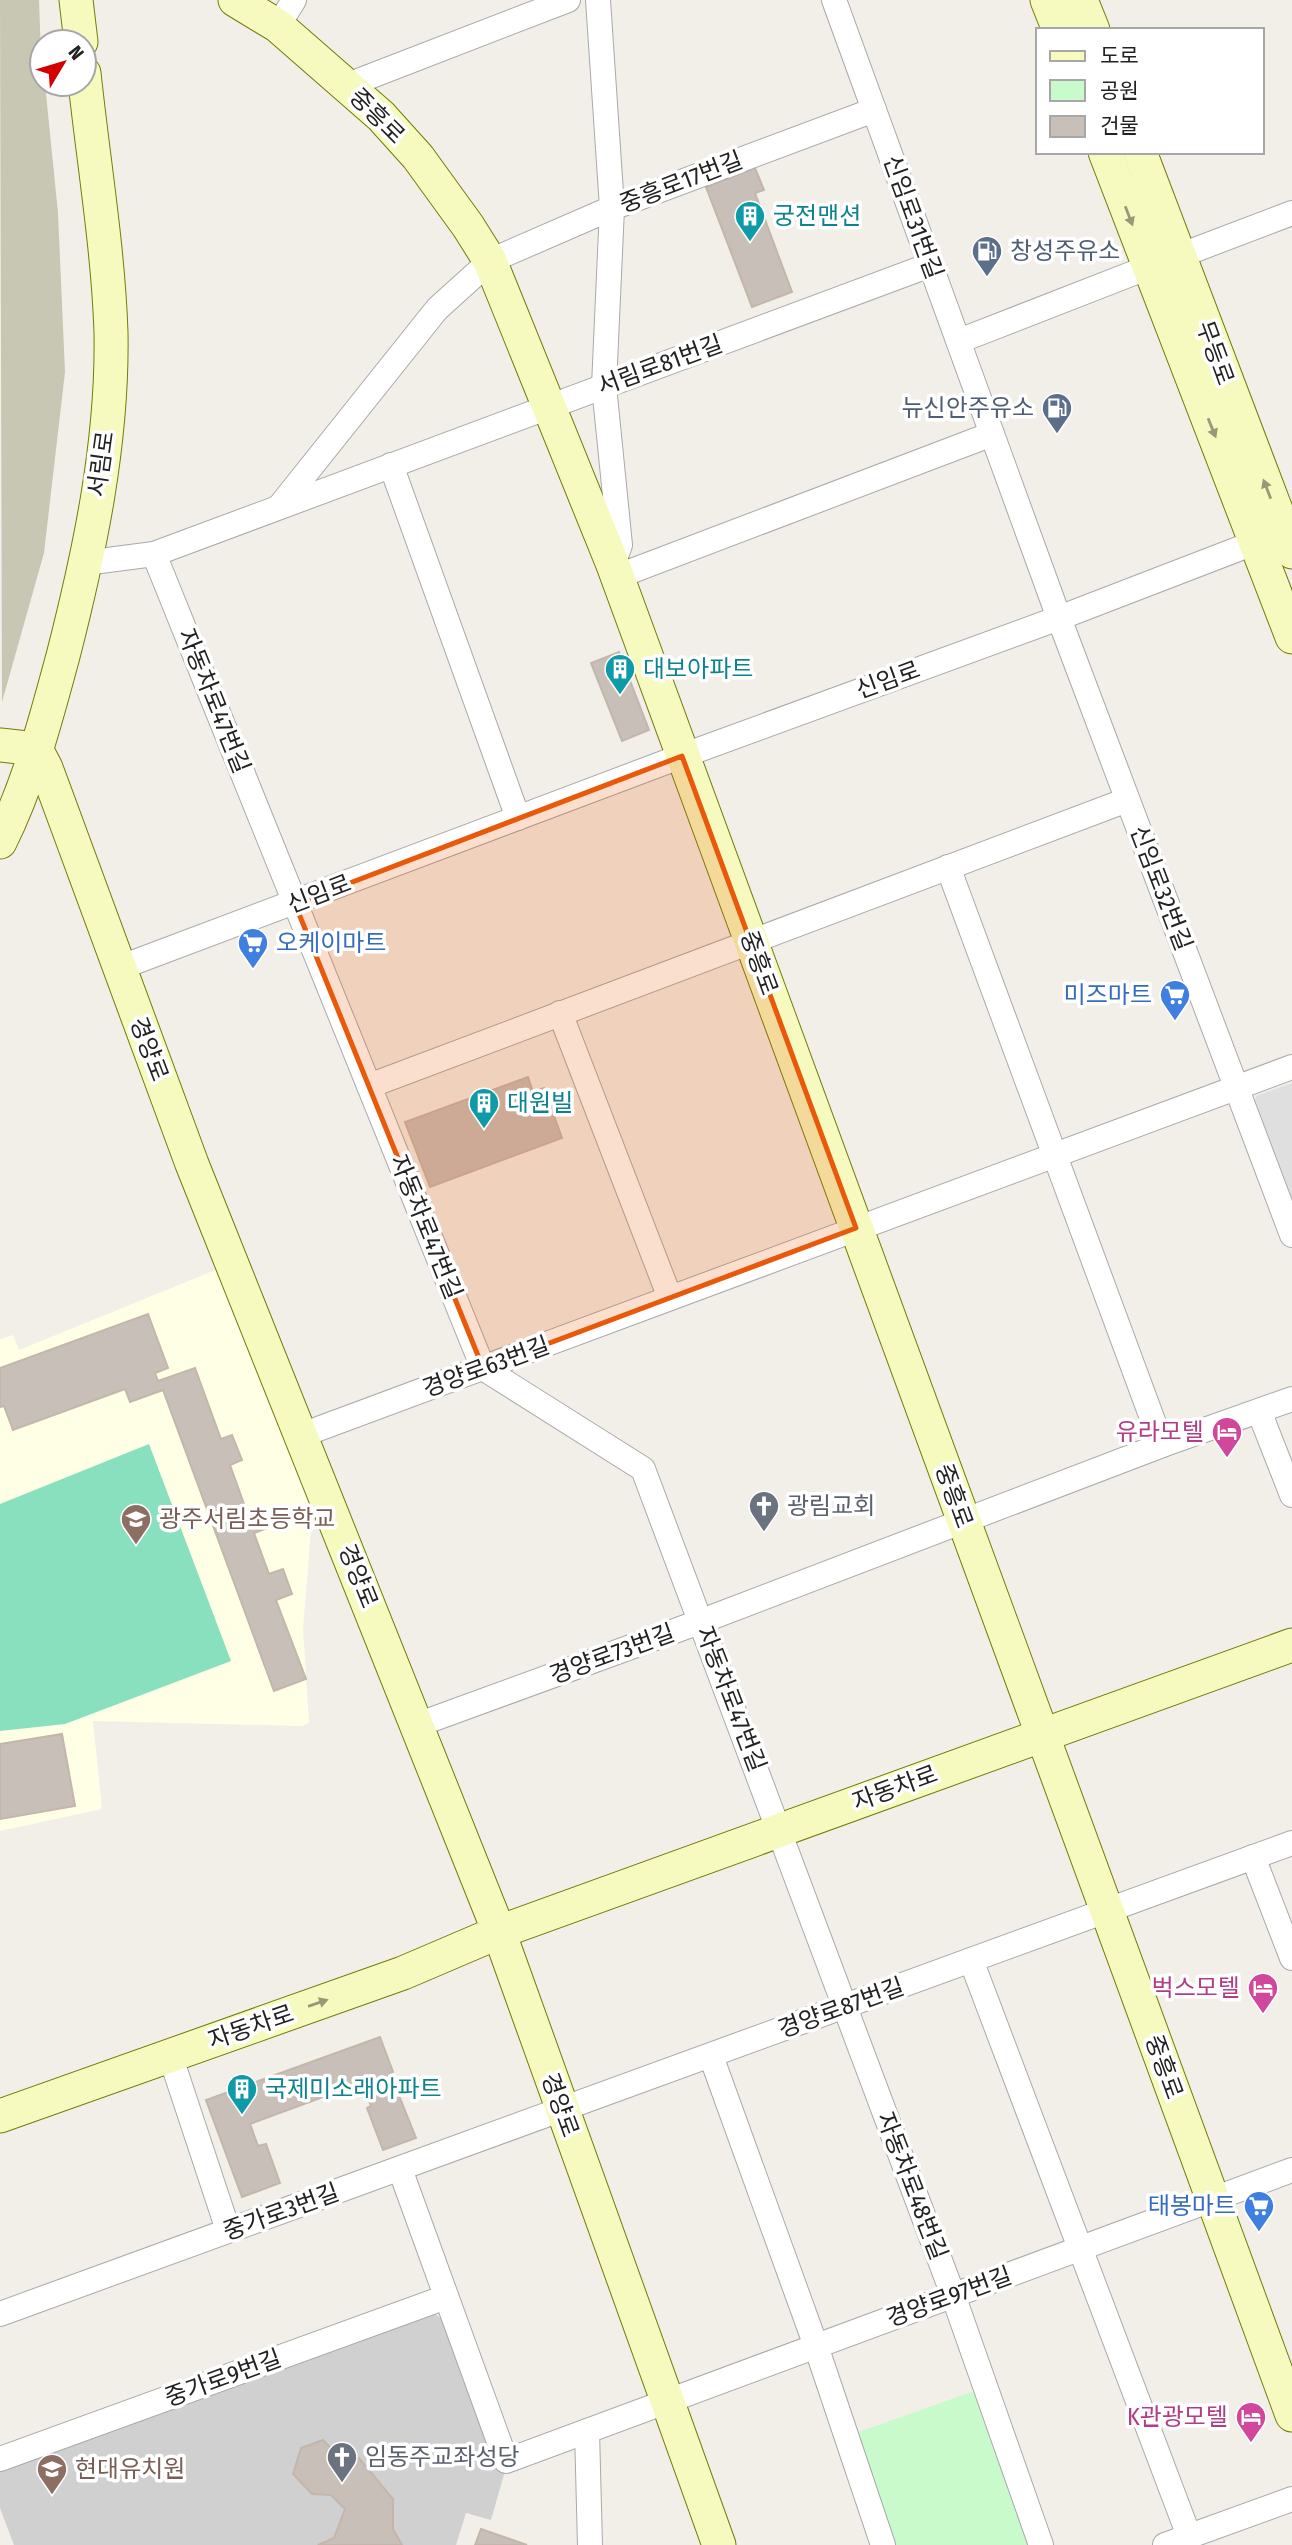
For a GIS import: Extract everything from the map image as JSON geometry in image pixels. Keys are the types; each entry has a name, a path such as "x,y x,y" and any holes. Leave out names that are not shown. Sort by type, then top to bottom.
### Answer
{"street":[{"path":"76,0 79,28"},
{"name":"중흥로","path":"235,0 286,13 348,85 418,157 490,261 615,571 1292,2415"},
{"path":"348,85 568,0"},
{"path":"598,0 612,208 604,386 620,545 615,571"},
{"name":"신임로31번길","path":"834,0 1059,618"},
{"path":"1047,0 1058,28"},
{"path":"1081,0 1092,28"},
{"name":"서림로","path":"0,842 36,749 85,563 106,431 111,331 87,98"},
{"name":"중흥로17번길","path":"490,261 612,208 874,110"},
{"name":"무등로","path":"1106,154 1149,267 1281,538"},
{"name":"무등로","path":"1141,154 1281,538 1292,637"},
{"path":"1179,256 1292,213"},
{"path":"278,507 437,309 490,261"},
{"name":"서림로81번길","path":"85,563 154,554 930,265"},
{"path":"959,341 1149,267"},
{"path":"615,571 796,508 992,434"},
{"path":"391,465 518,818"},
{"name":"신임로","path":"119,968 295,904 682,755 1281,538"},
{"name":"자동차로47번길","path":"154,554 483,1368 643,1469 780,1828"},
{"name":"신임로32번길","path":"1059,618 1292,1235"},
{"path":"0,745 36,749"},
{"name":"경양로","path":"36,749 46,768 192,1164 499,1932 719,2545"},
{"path":"369,1086 1127,800"},
{"path":"948,867 1162,1445"},
{"path":"560,1013 670,1298"},
{"name":"경양로63번길","path":"302,1435 1292,1067"},
{"name":"경양로73번길","path":"417,1725 702,1621 1162,1445 1292,1399"},
{"path":"1259,1411 1292,1495"},
{"name":"자동차로","path":"0,2116 403,1973 499,1932 780,1828 1292,1645"},
{"name":"자동차로48번길","path":"780,1828 953,2295 1041,2545"},
{"name":"경양로87번길","path":"562,2111 1292,1843"},
{"path":"1253,1857 1292,1958"},
{"name":"자동차로","path":"0,2094 397,1951 499,1932"},
{"path":"971,1960 1189,2536"},
{"path":"170,2055 228,2230"},
{"path":"711,2056 816,2346 883,2545"},
{"name":"중가로3번길","path":"0,2314 562,2111"},
{"path":"400,2169 506,2461 668,2401"},
{"name":"경양로97번길","path":"668,2401 1292,2170"},
{"name":"중가로9번길","path":"0,2459 446,2297"},
{"path":"587,2431 590,2545"},
{"path":"1165,2545 1292,2499"}],"highlighted area":[{"path":"682,756 856,1228 483,1368 295,904"}],"shaded area":[{"path":"0,0 39,0 40,28 28,28 28,98 46,98 58,213 65,372 44,553 2,702"},
{"path":"1292,1083 1292,1212 1253,1108 1256,1096"},
{"path":"223,1267 314,1492 303,1629 309,1723 302,1726 93,1721 102,1809 0,1831 0,1339 13,1335 19,1350"},
{"path":"434,2314 447,2321 505,2471 491,2520 466,2513 456,2545 14,2545 0,2508 0,2466"}],"green space":[{"path":"149,1444 231,1661 65,1724 0,1731 0,1504"},
{"path":"980,2389 1035,2545 892,2545 853,2434"}],"building":[{"name":"궁전맨션","path":"755,168 764,190 755,193 792,292 752,307 706,187"},
{"name":"대보아파트","path":"619,652 649,730 622,741 591,663"},
{"name":"대원빌","path":"528,1077 533,1092 544,1088 562,1138 430,1187 405,1122"},
{"path":"148,1314 168,1368 155,1373 158,1381 195,1368 221,1439 232,1435 242,1460 230,1465 248,1515 266,1509 273,1526 254,1533 269,1574 283,1569 292,1594 276,1600 306,1679 274,1691 163,1390 130,1402 125,1389 13,1430 4,1406 0,1407 0,1368"},
{"path":"62,1734 75,1806 0,1819 0,1744"},
{"name":"국제미소래아파트","path":"380,2037 393,2072 390,2073 416,2138 383,2150 367,2108 371,2106 368,2098 375,2096 369,2080 250,2124 258,2146 266,2144 280,2183 242,2197 206,2100"},
{"name":"임동주교좌성당","path":"323,2440 342,2460 359,2458 393,2499 393,2529 402,2545 318,2545 334,2538 345,2509 331,2495 312,2494 293,2474 301,2448"},
{"path":"481,2529 527,2545 475,2545"}],"place":[{"name":"궁전맨션","path":"750,243"},
{"name":"창성주유소","path":"987,278"},
{"name":"뉴신안주유소","path":"1057,435"},
{"name":"대보아파트","path":"620,696"},
{"name":"오케이마트","path":"253,970"},
{"name":"미즈마트","path":"1175,1022"},
{"name":"대원빌","path":"484,1130"},
{"name":"유라모텔","path":"1227,1459"},
{"name":"광림교회","path":"764,1533"},
{"name":"광주서림초등학교","path":"136,1546"},
{"name":"벅스모텔","path":"1263,2015"},
{"name":"국제미소래아파트","path":"242,2116"},
{"name":"태봉마트","path":"1259,2233"},
{"name":"K관광모텔","path":"1251,2444"},
{"name":"임동주교좌성당","path":"342,2484"},
{"name":"현대유치원","path":"52,2496"}]}
